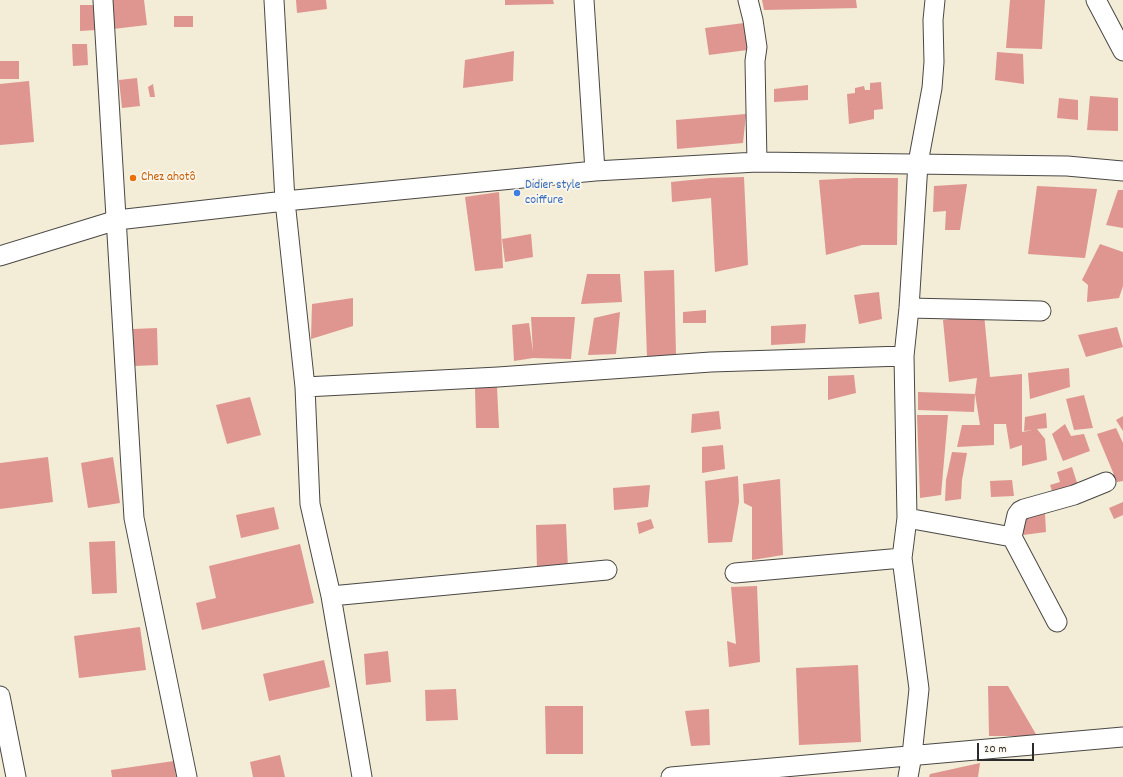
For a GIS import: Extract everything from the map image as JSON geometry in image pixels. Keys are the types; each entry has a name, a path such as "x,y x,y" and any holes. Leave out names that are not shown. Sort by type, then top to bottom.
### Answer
{"street":[{"path":"104,0 134,518 187,777"},
{"path":"274,0 285,201 305,387 310,504 331,596 362,777"},
{"path":"584,0 595,170"},
{"path":"748,0 753,20 756,47 757,162"},
{"path":"908,777 912,756 919,688 902,558 907,518 904,356 909,308 918,163 932,88 934,62 933,20 935,0"},
{"path":"1096,0 1123,51"},
{"path":"0,256 117,220 285,201 595,170 757,162 1067,166 1123,171"},
{"path":"909,308 1041,311"},
{"path":"305,387 498,377 711,362 904,356"},
{"path":"1057,622 1012,537 1017,515 1024,509 1074,495 1106,482"},
{"path":"907,518 1012,537"},
{"path":"735,573 902,558"},
{"path":"331,596 607,570"},
{"path":"0,696 16,777"},
{"path":"671,777 1123,737"}],"building":[{"path":"109,0 144,0 147,25 113,29"},
{"path":"296,0 326,0 327,9 297,13"},
{"path":"505,0 553,0 554,4 505,5"},
{"path":"762,0 856,0 857,8 764,10"},
{"path":"1010,0 1045,0 1042,49 1006,48"},
{"path":"80,5 95,5 96,30 80,31"},
{"path":"174,16 193,16 193,27 174,27"},
{"path":"752,22 755,49 709,55 705,28"},
{"path":"72,44 87,44 88,65 73,66"},
{"path":"514,51 513,81 463,88 465,60"},
{"path":"997,52 1023,54 1024,84 995,80"},
{"path":"0,61 19,61 19,79 0,79"},
{"path":"137,78 140,106 122,108 119,80"},
{"path":"29,81 34,142 0,145 0,84"},
{"path":"881,82 883,109 874,110 874,119 849,124 847,94 855,93 855,88 864,86 865,90 870,90 870,83"},
{"path":"153,84 155,97 150,97 148,87"},
{"path":"808,85 808,100 774,102 774,89"},
{"path":"1090,96 1118,98 1118,131 1087,130"},
{"path":"1059,98 1078,100 1078,120 1057,118"},
{"path":"746,114 743,143 677,149 676,120"},
{"path":"744,177 748,265 715,272 711,198 672,202 671,182 710,178"},
{"path":"898,178 897,245 862,245 826,255 819,180"},
{"path":"967,184 960,230 945,230 946,211 933,212 934,186"},
{"path":"1037,186 1097,189 1085,258 1028,254"},
{"path":"1118,190 1123,190 1123,228 1106,225"},
{"path":"499,192 503,268 475,271 465,197"},
{"path":"531,234 533,257 505,262 502,239"},
{"path":"1100,244 1123,252 1123,286 1119,298 1087,302 1088,285 1082,280"},
{"path":"674,270 676,355 647,358 644,271"},
{"path":"587,274 620,274 622,302 581,304"},
{"path":"879,292 882,319 859,324 854,295"},
{"path":"353,298 353,326 311,339 312,304"},
{"path":"706,310 706,323 683,323 683,312"},
{"path":"620,312 616,354 588,355 594,318"},
{"path":"984,314 990,377 1022,374 1022,432 1033,430 1024,431 1025,417 1046,413 1047,428 1037,429 1045,439 1047,460 1022,466 1022,445 1010,449 1006,424 994,424 994,445 957,447 962,425 980,425 975,394 977,378 949,382 943,320"},
{"path":"531,317 575,317 571,359 533,358 514,361 512,325 529,323 533,352"},
{"path":"806,324 805,343 771,345 771,326"},
{"path":"1117,327 1123,347 1086,357 1078,335"},
{"path":"157,328 158,365 134,366 133,329"},
{"path":"1069,368 1070,387 1030,399 1028,373"},
{"path":"854,375 856,393 828,400 828,376"},
{"path":"497,387 499,428 476,428 475,388"},
{"path":"918,392 975,394 974,412 918,410"},
{"path":"1084,395 1093,428 1074,430 1066,399"},
{"path":"250,397 261,435 227,444 216,405"},
{"path":"719,411 721,429 691,433 692,414"},
{"path":"917,415 948,415 941,495 920,498"},
{"path":"1123,416 1123,431 1116,420"},
{"path":"1065,424 1071,436 1084,434 1090,451 1063,461 1052,434"},
{"path":"1116,428 1123,443 1123,481 1117,482 1097,434"},
{"path":"723,445 725,469 702,473 702,447"},
{"path":"952,452 967,453 962,480 961,499 945,501 946,480"},
{"path":"48,457 53,502 0,509 0,463"},
{"path":"113,457 120,503 88,508 81,463"},
{"path":"1072,467 1080,492 1055,500 1050,485 1060,482 1057,472"},
{"path":"738,476 739,502 732,542 708,543 705,481"},
{"path":"780,479 783,555 752,560 752,507 744,503 743,484"},
{"path":"1012,480 1014,496 991,497 990,481"},
{"path":"650,485 648,507 614,510 613,488"},
{"path":"1123,502 1123,515 1114,519 1109,508"},
{"path":"274,507 279,529 241,538 236,515"},
{"path":"1045,514 1046,532 1023,535 1026,516"},
{"path":"651,519 654,528 639,534 637,523"},
{"path":"566,524 568,569 537,570 536,525"},
{"path":"115,541 117,593 92,594 89,542"},
{"path":"300,544 314,603 202,630 196,603 216,598 209,566"},
{"path":"757,586 760,662 729,667 727,641 736,644 731,587"},
{"path":"140,627 146,670 79,678 74,636"},
{"path":"388,651 391,682 366,685 364,654"},
{"path":"324,660 330,687 269,701 263,674"},
{"path":"858,665 861,742 799,745 796,668"},
{"path":"988,686 1008,686 1037,736 989,736"},
{"path":"456,689 458,720 426,721 425,690"},
{"path":"545,706 583,706 583,754 546,754"},
{"path":"709,709 710,745 691,746 685,711"},
{"path":"280,755 285,777 253,777 250,762"},
{"path":"174,761 176,777 112,777 111,770"},
{"path":"980,763 978,777 929,777 930,774"}],"place":[{"name":"Chez ahotô","path":"133,178"},
{"name":"Didier style coiffure","path":"517,193"}]}
